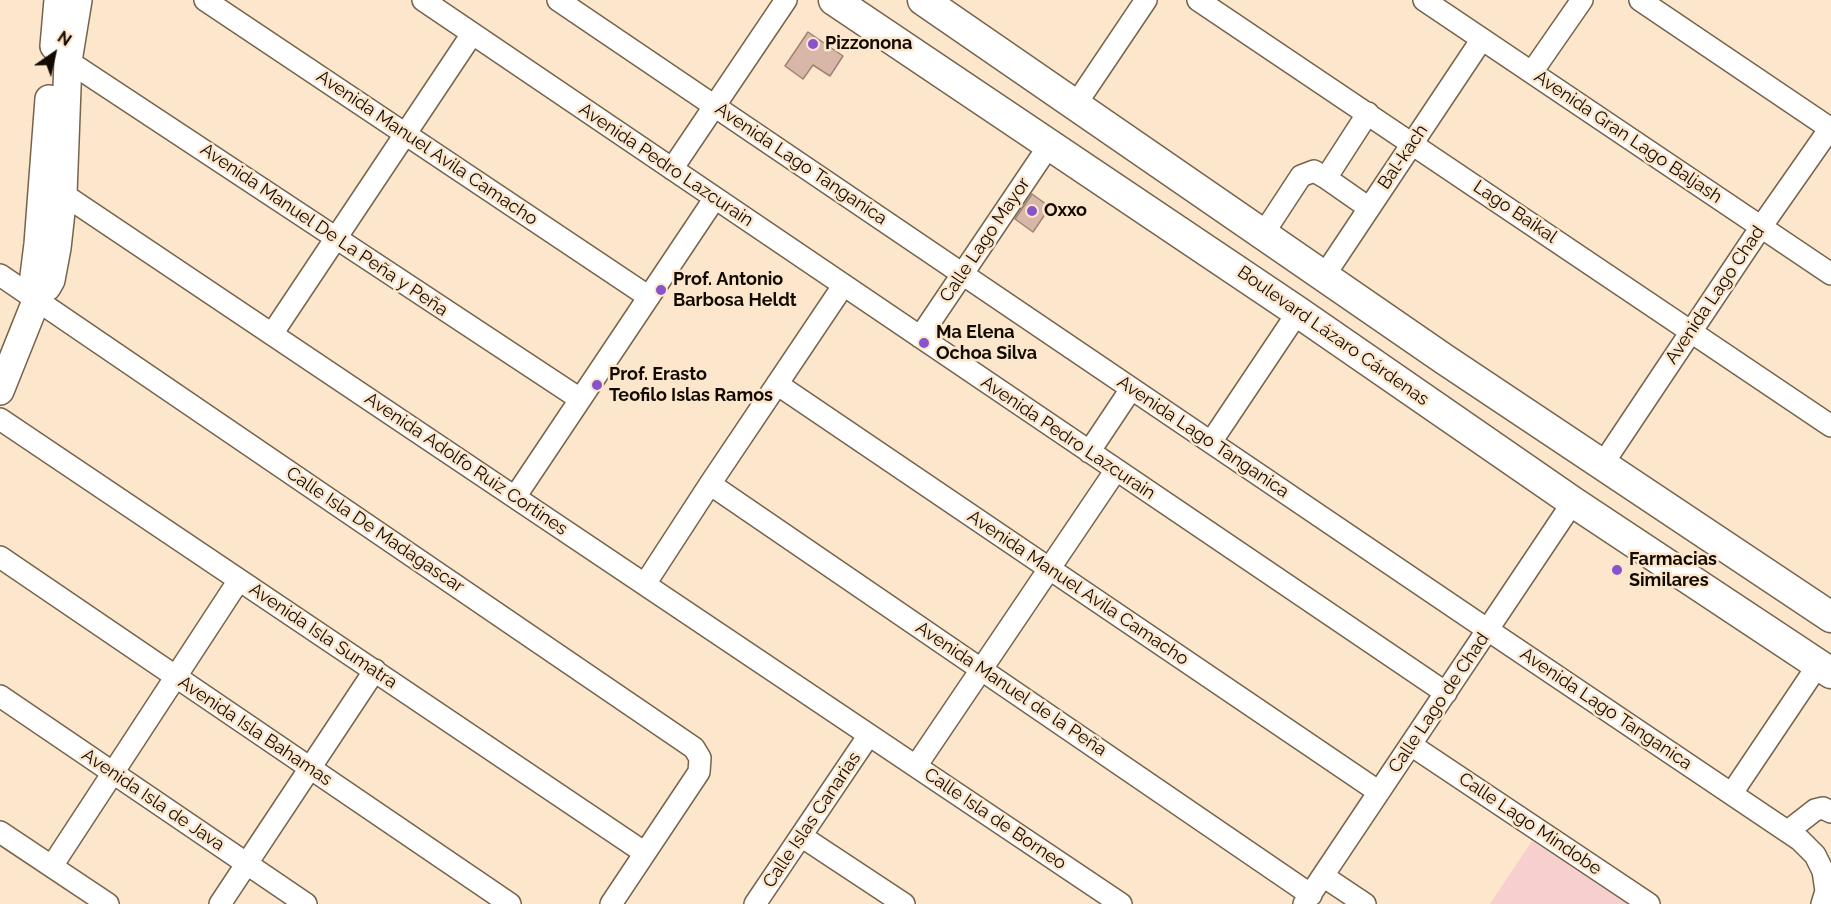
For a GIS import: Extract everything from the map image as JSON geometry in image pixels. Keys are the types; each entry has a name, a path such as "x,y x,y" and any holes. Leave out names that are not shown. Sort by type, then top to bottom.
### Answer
{"highway":[{"path":"923,0 1444,359 1831,617"},
{"name":"Boulevard Lázaro Cárdenas","path":"849,4 1573,502 1825,669"},
{"path":"1326,331 1346,336 1424,377 1432,375 1444,359"}],"main road":[{"path":"0,391 51,280 57,248 63,194 68,61 62,1"},
{"path":"43,300 35,284 34,276 62,1"}],"street":[{"name":"Avenida Manuel Avila Camacho","path":"205,0 649,297"},
{"name":"Avenida Pedro Lazcurain","path":"423,0 448,7 472,34 1446,693"},
{"name":"Avenida Lago Tanganica","path":"558,0 1788,831 1815,855 1823,871 1824,898"},
{"path":"672,169 786,0"},
{"path":"1076,104 1146,0"},
{"name":"Lago Baikal","path":"1198,0 1831,426"},
{"name":"Avenida Gran Lago Baljash","path":"1424,0 1831,274"},
{"path":"1532,72 1582,0"},
{"path":"1640,0 1831,128"},
{"path":"272,334 472,34"},
{"name":"Bal-kach","path":"1324,276 1482,39"},
{"name":"Avenida Manuel De La Peña y Peña","path":"68,61 580,399"},
{"path":"1326,178 1368,113"},
{"name":"Avenida Lago Chad","path":"1602,465 1761,227 1831,128"},
{"name":"Calle Lago Mayor","path":"920,337 1050,144"},
{"path":"1263,234 1301,176 1314,171 1369,208"},
{"name":"Avenida Adolfo Ruiz Cortines","path":"63,194 869,735"},
{"path":"515,497 715,198"},
{"name":"Calle Isla De Madagascar","path":"0,275 43,300 694,748 700,758 699,772 645,853"},
{"path":"645,584 843,286"},
{"path":"1210,442 1298,312"},
{"name":"Avenida Manuel Avila Camacho","path":"777,384 1379,792"},
{"path":"1089,452 1131,389"},
{"name":"Avenida Isla Sumatra","path":"0,419 645,853"},
{"path":"916,766 1116,470"},
{"name":"Avenida Manuel de la Peña","path":"710,484 981,668 1308,899"},
{"name":"Calle Lago de Chad","path":"1308,899 1573,502"},
{"name":"Avenida Isla Bahamas","path":"0,557 510,904"},
{"path":"52,866 239,580"},
{"path":"1732,793 1825,669"},
{"path":"220,904 375,670"},
{"name":"Avenida Isla de Java","path":"0,696 306,904"},
{"name":"Calle Isla de Borneo","path":"869,735 1112,902"},
{"name":"Calle Islas Canarias","path":"755,904 869,735"},
{"name":"Calle Lago Mindobe","path":"1411,745 1649,904"},
{"path":"1788,831 1815,810 1823,808 1831,812"},
{"path":"0,832 108,904"},
{"path":"801,836 904,904"},
{"path":"611,904 645,853"},
{"path":"1323,876 1365,904"}],"shaded area":[{"path":"1532,841 1627,904 1490,904"}],"building":[{"name":"Pizzonona","path":"808,32 843,56 830,76 813,65 803,79 785,66"},
{"name":"Oxxo","path":"1032,194 1050,207 1033,232 1015,219"}],"place":[{"name":"Pizzonona","path":"813,44"},
{"name":"Oxxo","path":"1032,211"},
{"name":"Prof. Antonio Barbosa Heldt","path":"661,290"},
{"name":"Ma Elena Ochoa Silva","path":"924,343"},
{"name":"Prof. Erasto Teofilo Islas Ramos","path":"597,385"},
{"name":"Farmacias Similares","path":"1617,570"}]}
